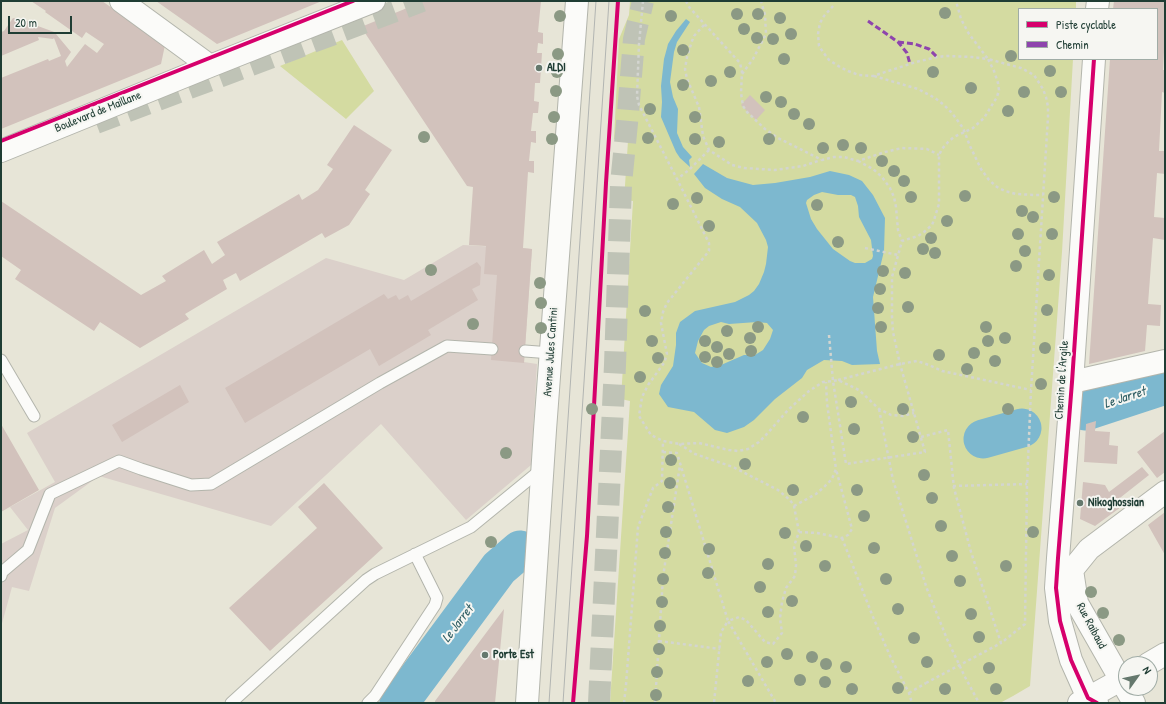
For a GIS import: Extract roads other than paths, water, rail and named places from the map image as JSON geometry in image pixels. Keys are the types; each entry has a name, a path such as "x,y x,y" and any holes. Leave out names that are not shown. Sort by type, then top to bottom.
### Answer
{"street":[{"path":"121,1 210,66"},
{"name":"Boulevard de Maillane","path":"1,151 374,1"},
{"name":"Avenue Jules Cantini","path":"527,703 550,353 577,1"},
{"name":"Chemin de l'Argile","path":"1088,701 1071,660 1060,621 1056,588 1072,387 1094,60"},
{"path":"1072,387 1165,361"},
{"name":"Rue Raibaud","path":"1118,670 1077,603 1072,570 1089,550 1165,492"},
{"name":"Rue Raibaud","path":"1058,558 1089,550"},
{"path":"1088,701 1118,681"}],"lane":[{"path":"1,576 2,572 28,550 50,494 119,461 141,470 192,485 211,484 380,383 447,346 492,349"},
{"path":"525,351 550,353"},
{"path":"1,360 34,416"},
{"path":"231,703 366,580 375,574 471,527 543,467"},
{"path":"368,703 375,696 435,605 437,598 415,554"}],"water":[{"path":"686,19 690,22 677,42 674,52 670,82 673,97 678,109 677,133 683,147 692,157 689,160 690,167 676,152 661,117 661,86 664,59 668,44"},
{"path":"703,164 727,178 753,185 810,177 830,171 849,175 862,181 873,195 885,218 884,251 873,297 877,351 880,364 852,365 842,361 824,360 807,370 802,378 775,399 754,420 744,427 727,433 715,430 694,412 668,407 659,394 661,385 673,366 676,333 680,322 695,311 735,302 754,291 764,272 768,247 757,223 740,207 722,199 705,188 694,174","holes":["822,192 838,195 851,195 855,197 859,217 871,240 872,259 865,263 855,263 850,261 833,249 817,229 811,219 806,203 807,200 814,195","721,322 729,324 757,322 767,323 773,330 770,339 763,350 755,355 744,355 721,365 711,367 702,363 695,353 698,341 704,330 709,326"]}],"waterway":[{"name":"Le Jarret","path":"1086,411 1165,385"},
{"name":"Le Jarret","path":"983,439 1022,428"},
{"name":"Le Jarret","path":"399,703 499,568 520,550"}],"tunnel":[{"path":"96,123 422,1"},
{"path":"599,703 615,365 621,184 634,39 643,1"}],"tram line":[{"path":"549,703 596,1"},
{"path":"563,703 609,1"}],"place":[{"name":"ALDI","path":"539,68"},
{"name":"Nikoghossian","path":"1080,503"},
{"name":"Porte Est","path":"485,655"}]}
